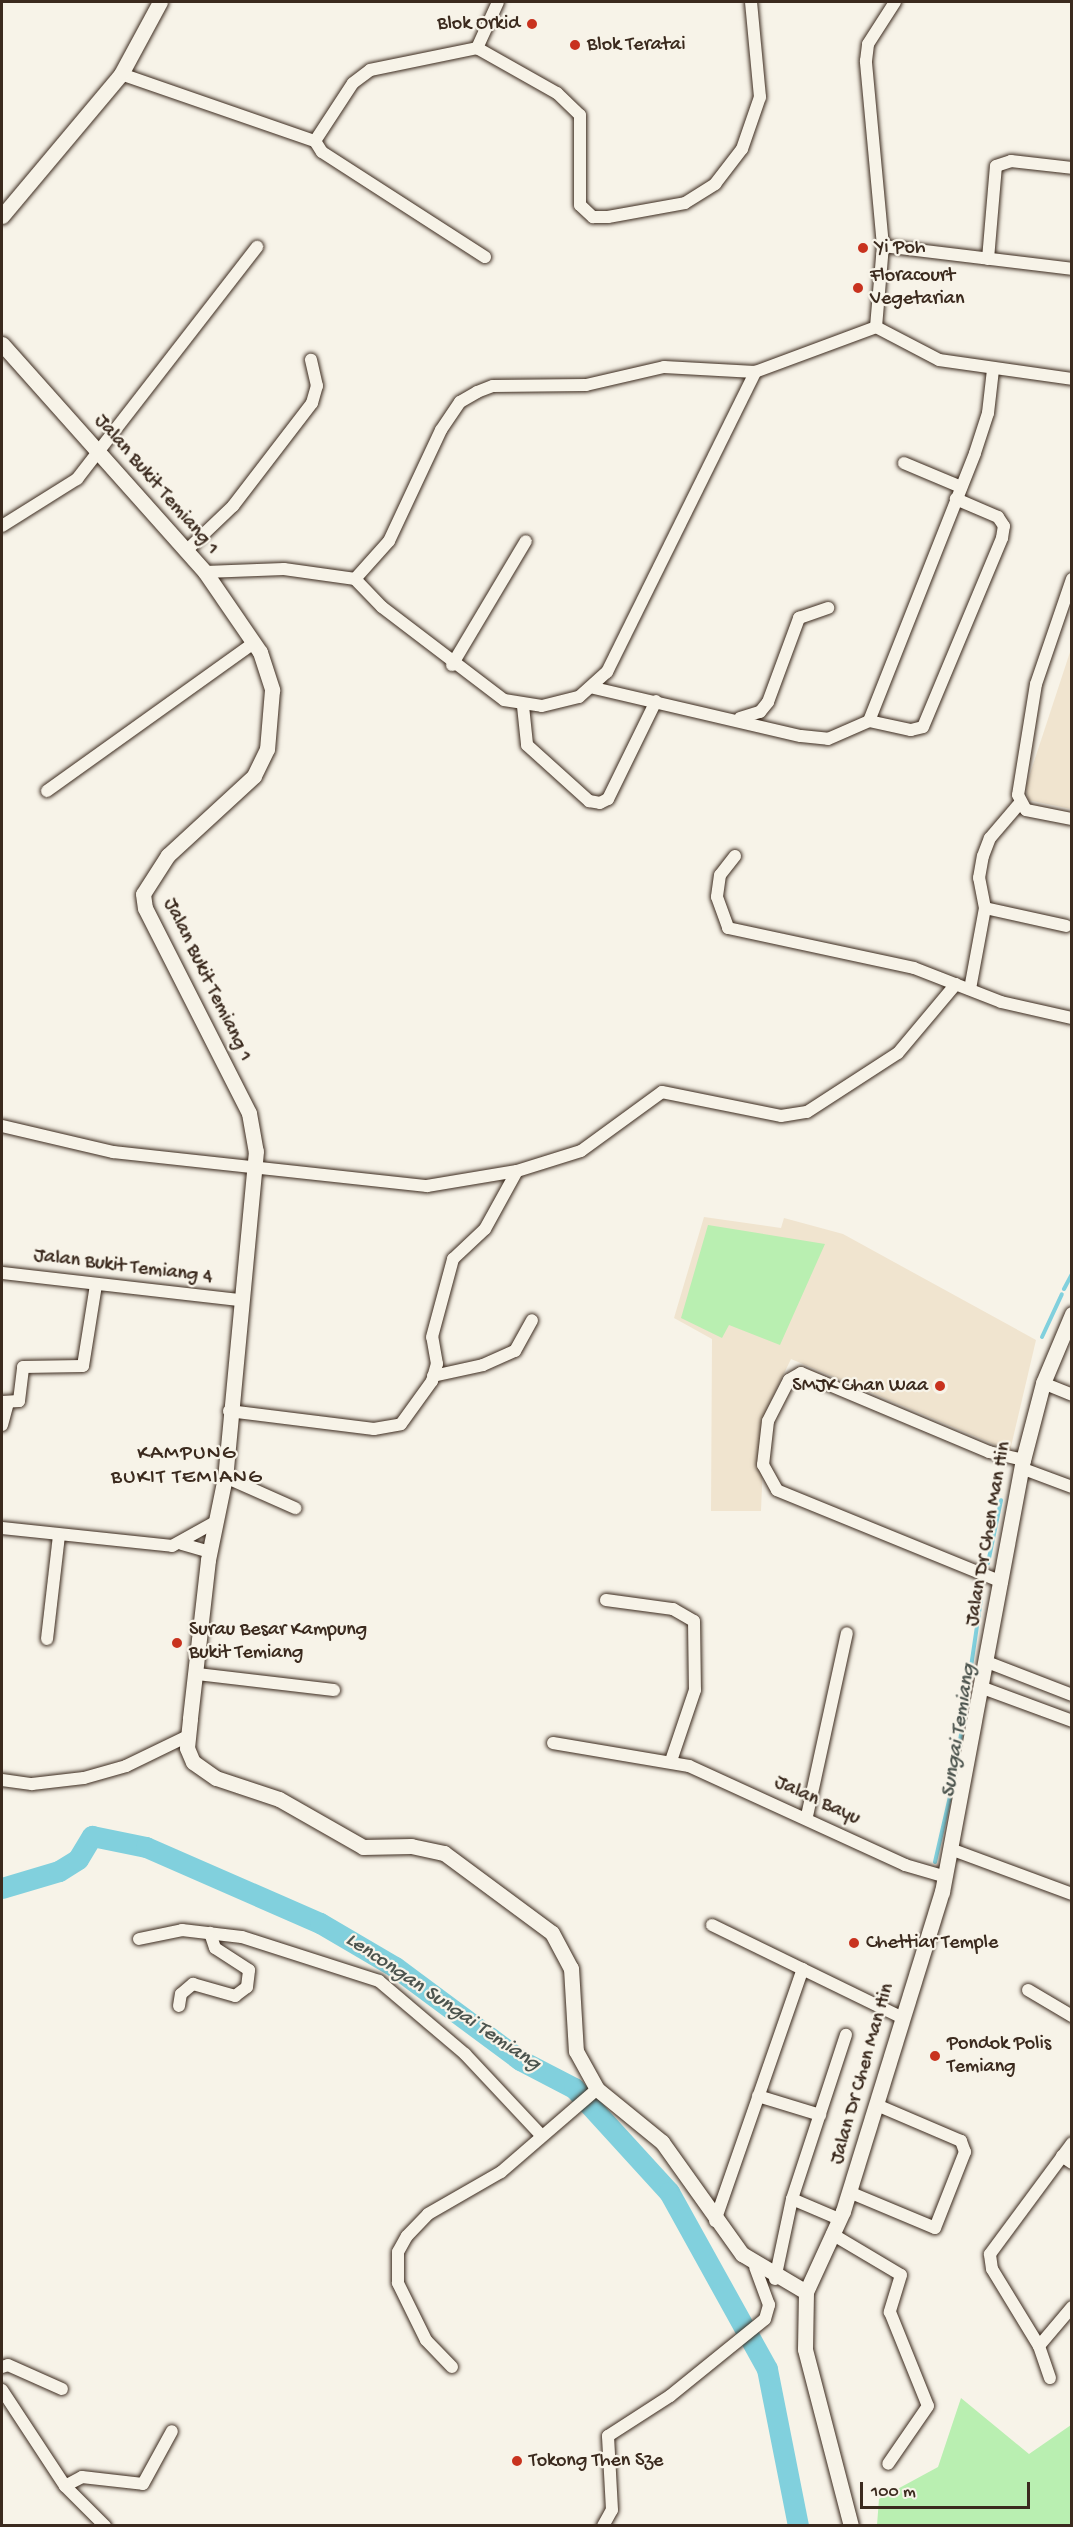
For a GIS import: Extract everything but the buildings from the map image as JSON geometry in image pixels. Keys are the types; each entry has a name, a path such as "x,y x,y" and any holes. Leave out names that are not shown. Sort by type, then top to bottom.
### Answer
{"street":[{"path":"2,216 121,74 160,2"},
{"path":"477,48 498,2"},
{"path":"315,141 353,83 370,70 477,48 557,93 580,115 584,212 608,217 654,211 685,203 715,184 752,130 760,97 751,2"},
{"path":"876,327 884,246 866,61 868,45 895,2"},
{"path":"121,74 315,141 322,152 485,257"},
{"path":"988,259 996,166 1011,161 1071,168"},
{"path":"884,246 1071,269"},
{"path":"2,526 50,499 100,452 258,247"},
{"path":"355,579 389,541 441,430 460,402 493,386 586,386 663,367 755,372 876,327 939,360 993,370 1071,379"},
{"name":"Jalan Bukit Temiang 1","path":"2,344 205,572 254,643 272,690 267,749 254,776 168,855 143,894 145,908 249,1113 255,1167 239,1300 225,1477 210,1552 188,1736"},
{"path":"187,550 233,506 312,403 317,386 311,360"},
{"path":"868,721 988,413 993,370"},
{"path":"205,572 284,569 355,579 452,665 504,700 523,706 561,703 594,688 607,672 755,372"},
{"path":"904,464 961,487"},
{"path":"594,688 828,739 868,721 911,730 923,727 1002,538 1004,526 998,517 956,499"},
{"path":"452,665 526,541"},
{"path":"970,989 985,908 979,878 983,856 990,838 1020,802 1036,684 1071,579"},
{"path":"738,718 760,712 768,702 799,618 828,608"},
{"path":"47,791 254,643"},
{"path":"523,706 527,745 589,801 600,803 608,799 656,701"},
{"path":"1020,802 1041,816 1071,819"},
{"path":"735,856 720,875 717,897 728,928 886,961 970,989 1071,1018"},
{"path":"985,908 1066,926"},
{"path":"2,1126 113,1152 427,1186 517,1172 581,1151 662,1092 781,1116 807,1112 898,1053 956,984"},
{"path":"229,1411 390,1429 414,1412 437,1364 432,1337 453,1259 485,1229 517,1172"},
{"name":"Jalan Bukit Temiang 4","path":"2,1273 239,1300"},
{"path":"2,1425 5,1402 19,1401 23,1367 83,1366 96,1285"},
{"name":"Jalan Dr Chen Man Hin","path":"851,2526 806,2349 806,2292 849,2192 878,2105 901,2017 946,1877 983,1688 1022,1464 1043,1383 1071,1314"},
{"path":"433,1376 475,1368 515,1351 532,1320"},
{"path":"1002,1582 777,1490 763,1465 768,1421 789,1380 801,1373 1022,1464 1071,1487"},
{"path":"1043,1383 1071,1395"},
{"path":"225,1477 296,1508"},
{"path":"182,1544 217,1521"},
{"path":"2,1528 59,1535 182,1544 210,1552"},
{"path":"47,1639 59,1535"},
{"path":"606,1600 673,1609 694,1621 695,1690 671,1761"},
{"path":"807,1816 847,1633"},
{"path":"987,1662 1071,1695"},
{"path":"197,1674 334,1690"},
{"path":"983,1688 1071,1721"},
{"path":"2,1779 32,1784 84,1778 126,1766 188,1736 193,1762 216,1778 279,1799 363,1847 411,1846 444,1853 552,1933 571,1968 576,2051 597,2089 662,2142 715,2221 755,2267 775,2279 806,2292"},
{"name":"Jalan Bayu","path":"553,1743 671,1761 807,1816 905,1865 946,1877"},
{"path":"953,1850 1071,1894"},
{"path":"712,1925 901,2017"},
{"path":"139,1939 182,1930 242,1936 379,1981 465,2054 542,2136"},
{"path":"179,2006 181,1994 193,1984 235,1996 247,1987 249,1970 215,1948 210,1933"},
{"path":"715,2221 803,1969"},
{"path":"1028,1990 1071,2016"},
{"path":"775,2279 792,2199 846,2035"},
{"path":"452,2367 426,2340 398,2283 398,2253 428,2214 501,2172 597,2089"},
{"path":"758,2096 820,2115"},
{"path":"849,2192 935,2228 965,2152 961,2141 878,2105"},
{"path":"1050,2378 1039,2346 992,2269 990,2254 1067,2159 1071,2143"},
{"path":"792,2199 839,2219"},
{"path":"832,2234 901,2275 890,2312 928,2406 888,2464"},
{"path":"603,2526 612,2510 608,2447 613,2428 670,2396 755,2328 770,2310 755,2267"},
{"path":"1039,2346 1071,2307"},
{"path":"2,2367 8,2365 62,2389"},
{"path":"2,2390 65,2486 105,2526"},
{"path":"65,2486 82,2477 143,2484 172,2431"}],"shaded area":[{"path":"1071,649 1071,809 1028,800 1026,786"},
{"name":"SMJK Chan Waa","path":"704,1217 781,1228 784,1218 843,1234 1036,1340 1010,1451 791,1359 765,1413 761,1511 711,1511 712,1339 674,1318"}],"green space":[{"path":"708,1225 825,1244 780,1345 729,1325 722,1338 681,1318"},
{"path":"961,2398 1029,2454 1071,2425 1071,2525 877,2525 879,2499 938,2467"}],"waterway":[{"name":"Sungai Temiang","path":"1064,1289 1072,1274"},
{"name":"Sungai Temiang","path":"1042,1337 1062,1294"},
{"name":"Sungai Temiang","path":"988,1563 1001,1500"},
{"name":"Sungai Temiang","path":"935,1862 955,1775 981,1598"},
{"name":"Lencongan Sungai Temiang","path":"2,1888 59,1871 78,1859 92,1836 146,1847 320,1923 395,1967 520,2060 574,2088 669,2192 767,2369 798,2526"}],"place":[{"name":"Blok Orkid","path":"532,24"},
{"name":"Blok Teratai","path":"575,45"},
{"name":"Yi Poh","path":"863,248"},
{"name":"Floracourt Vegetarian","path":"858,288"},
{"name":"SMJK Chan Waa","path":"940,1386"},
{"name":"Surau Besar Kampung Bukit Temiang","path":"177,1643"},
{"name":"Chettiar Temple","path":"854,1943"},
{"name":"Pondok Polis Temiang","path":"935,2056"},
{"name":"Tokong Then Sze","path":"517,2461"}],"district":[{"name":"KAMPUNG BUKIT TEMIANG","path":"187,1467"}]}
